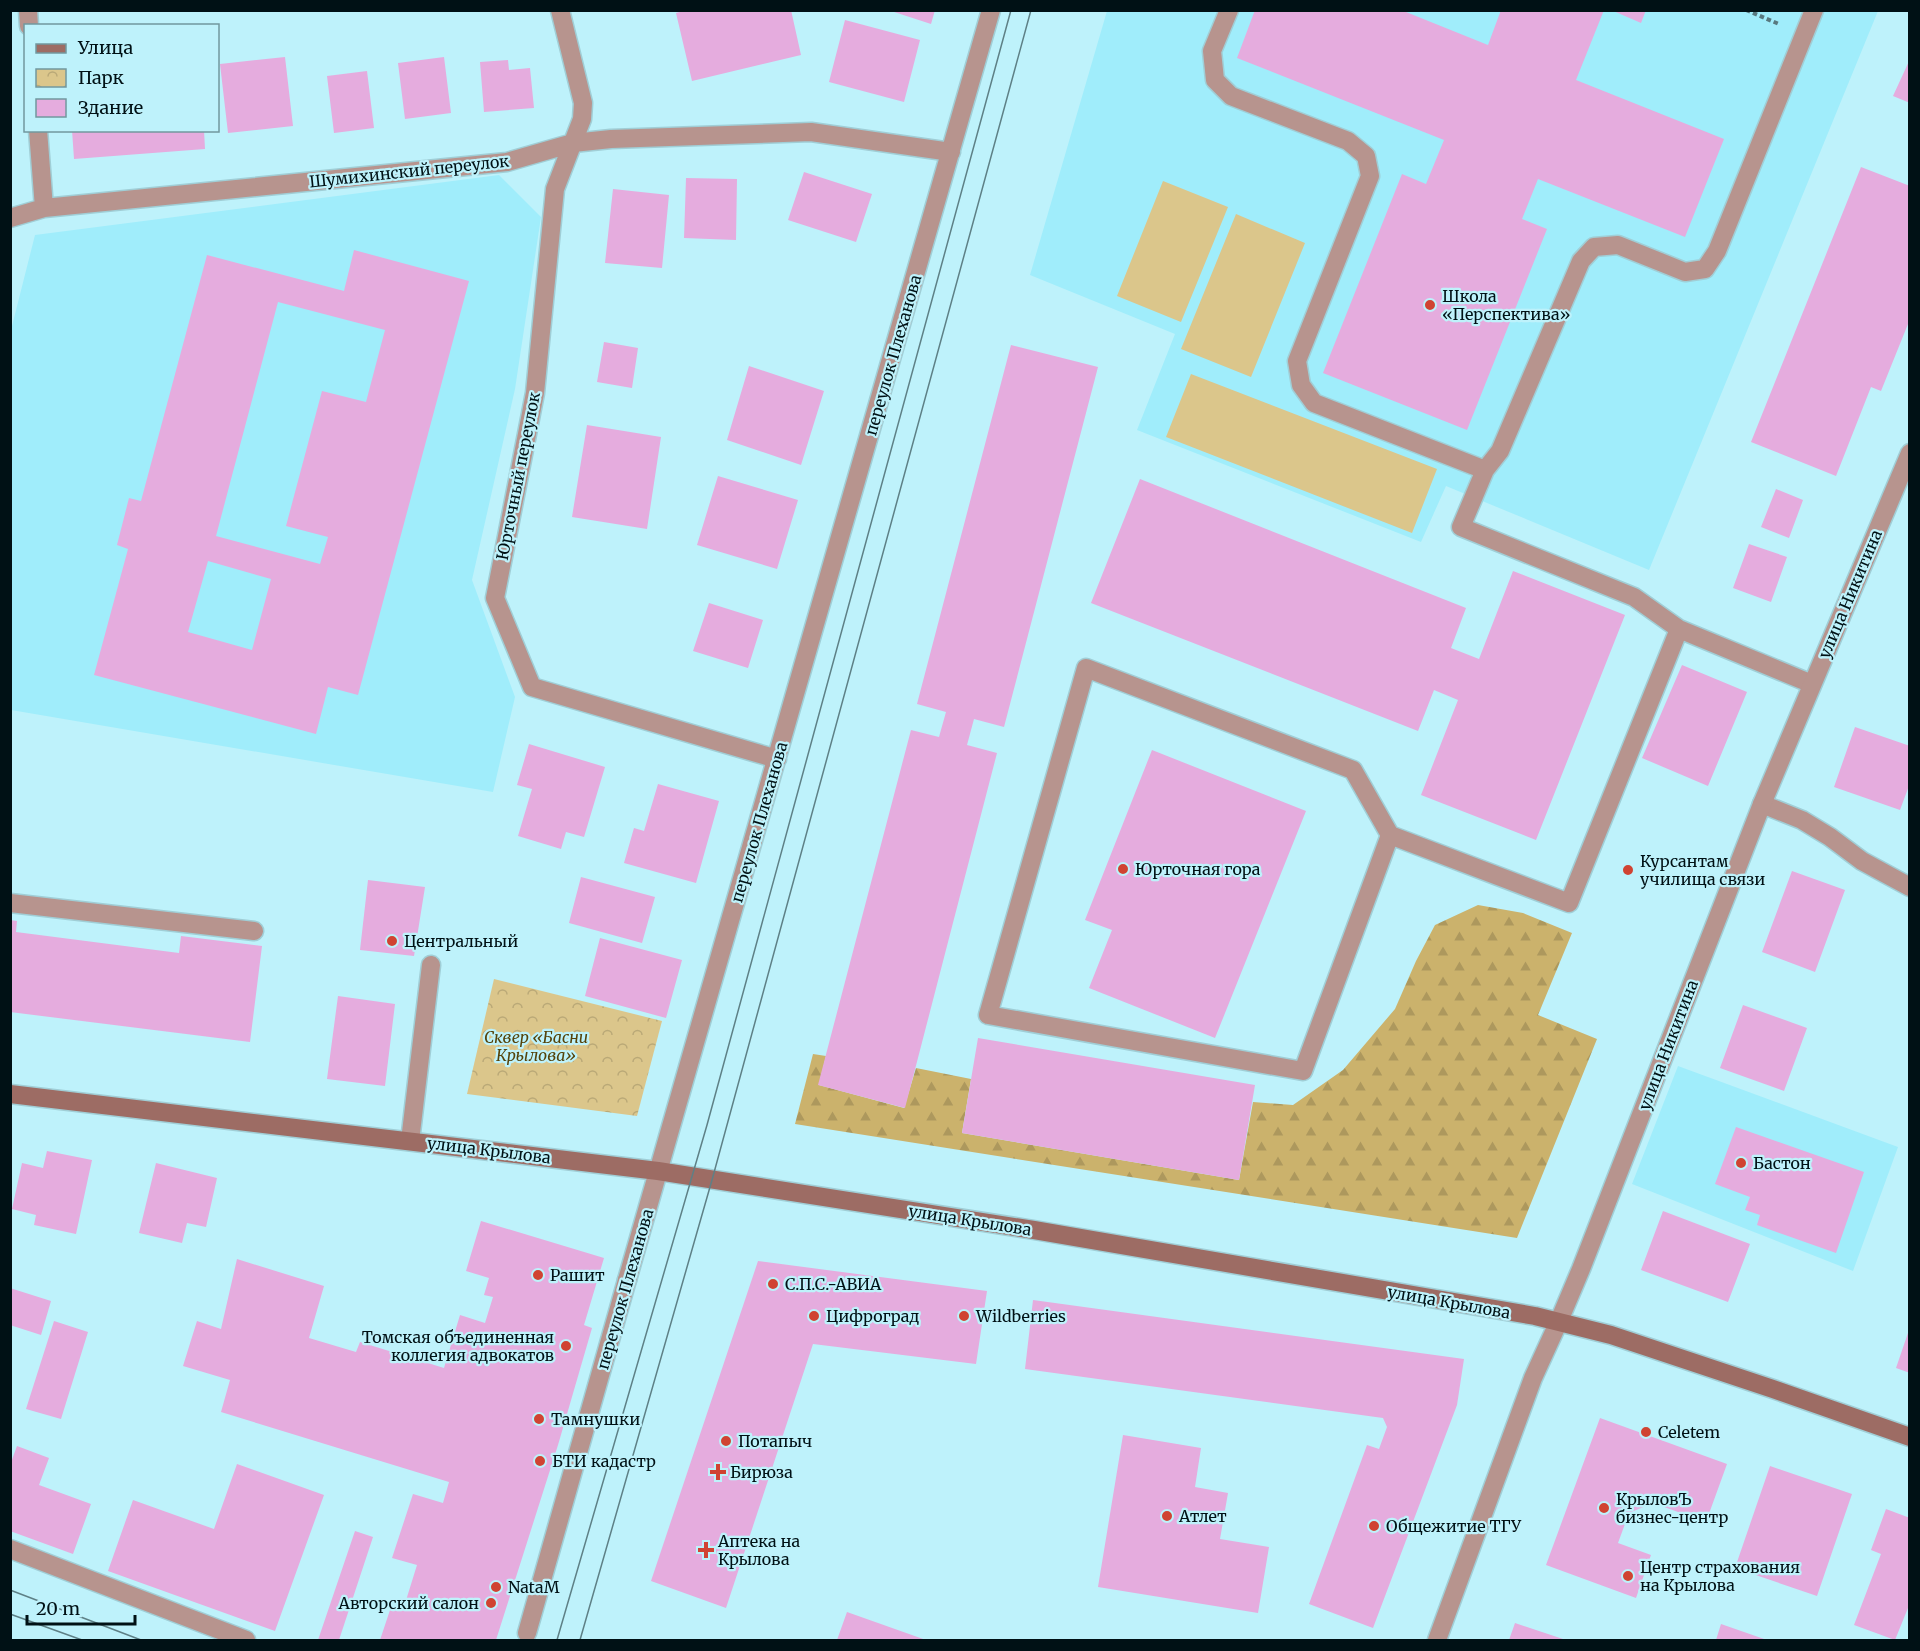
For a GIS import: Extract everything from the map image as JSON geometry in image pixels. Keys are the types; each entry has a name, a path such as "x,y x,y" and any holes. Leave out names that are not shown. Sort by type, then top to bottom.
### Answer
{"main road":[{"name":"улица Крылова","path":"10,1094 658,1171 1034,1230 1559,1321 1622,1338 1910,1437"}],"street":[{"name":"Юрточный переулок","path":"560,10 583,103 582,119 555,189 535,393 495,598 532,687 777,759"},
{"name":"переулок Плеханова","path":"527,1633 991,10"},
{"path":"1229,10 1212,51 1215,80 1230,96 1348,141 1366,156 1370,176 1298,361 1301,385 1314,403 1485,470"},
{"path":"1812,684 1679,628 1634,597 1461,527 1485,470 1500,451 1581,261 1594,246 1618,245 1685,272 1705,270 1717,251 1814,10"},
{"path":"38,132 44,208"},
{"name":"Шумихинский переулок","path":"10,218 44,208 507,162 573,143 611,139 811,132 951,152"},
{"name":"улица Никитина","path":"1437,1641 1533,1378 1581,1269 1762,804 1910,453"},
{"path":"1390,835 1303,1071 988,1015 1086,668 1353,770 1390,835 1569,903 1679,628"},
{"path":"1762,804 1802,820 1862,861 1910,887"},
{"path":"10,903 254,931"},
{"path":"410,1141 431,965"},
{"path":"10,1549 246,1641"}],"path":[{"path":"1746,10 1805,34"}],"shaded area":[{"name":"Школа «Перспектива»","path":"1107,11 1878,11 1649,570 1446,486 1421,542 1137,430 1175,334 1030,275"},
{"path":"499,175 541,217 515,389 472,580 515,697 493,792 11,710 11,330 35,235"},
{"path":"1678,1066 1898,1147 1853,1271 1632,1184"}],"green space":[{"path":"1163,181 1228,207 1181,322 1117,296"},
{"path":"1236,214 1305,243 1251,377 1181,349"},
{"path":"1191,374 1437,469 1412,533 1166,437"},
{"path":"1478,905 1523,913 1572,933 1538,1015 1597,1039 1517,1238 795,1124 813,1054 826,1056 819,1085 904,1108 916,1068 971,1079 962,1133 1239,1180 1253,1102 1293,1105 1343,1070 1395,1009 1435,925"},
{"name":"Сквер «Басни Крылова»","path":"494,979 662,1021 637,1116 467,1094"}],"building":[{"path":"686,10 791,10 801,55 692,81 676,13"},
{"path":"888,10 935,10 931,24"},
{"path":"1255,10 1401,10 1488,45 1501,10 1604,10 1576,80 1724,139 1685,237 1538,179 1522,219 1547,229 1467,430 1323,373 1402,174 1426,184 1444,140 1237,58"},
{"path":"1611,10 1646,10 1641,23"},
{"path":"845,20 920,40 904,102 829,82"},
{"path":"285,57 293,126 228,133 220,64"},
{"path":"444,57 451,113 405,119 398,63"},
{"path":"1910,59 1910,103 1893,96"},
{"path":"508,60 509,70 530,68 534,108 484,112 480,62"},
{"path":"367,71 374,128 334,133 327,76"},
{"path":"72,132 204,132 205,149 74,159"},
{"path":"1861,167 1910,186 1910,319 1881,391 1871,387 1836,476 1751,442"},
{"path":"804,172 872,194 856,242 788,220"},
{"path":"686,178 737,179 736,240 684,238"},
{"path":"613,189 669,195 662,268 605,263"},
{"path":"354,250 469,281 358,695 328,687 316,734 94,675 128,549 117,545 129,498 141,501 207,255 344,291","holes":["278,302 385,330 366,402 322,391 286,526 328,537 320,564 216,536","208,561 271,579 252,650 188,632"]},
{"path":"604,342 638,348 632,388 597,382"},
{"path":"1011,345 1098,367 1004,727 974,719 967,745 997,753 905,1108 818,1085 911,730 939,737 946,712 917,704"},
{"path":"749,366 824,391 801,465 727,440"},
{"path":"587,425 661,437 647,529 572,517"},
{"path":"718,476 798,500 777,569 697,545"},
{"path":"1140,479 1466,608 1451,648 1479,659 1513,571 1625,615 1536,840 1421,795 1458,700 1434,690 1418,731 1091,603"},
{"path":"1776,489 1803,500 1789,538 1761,527"},
{"path":"1749,544 1787,557 1771,602 1733,588"},
{"path":"709,603 763,620 748,668 693,651"},
{"path":"1682,665 1747,692 1708,786 1642,758"},
{"path":"1855,727 1910,746 1910,783 1900,810 1834,787"},
{"path":"529,744 605,767 584,837 566,832 561,849 518,836 532,789 517,785"},
{"path":"1152,750 1306,811 1215,1038 1089,988 1112,930 1085,920"},
{"path":"658,784 719,801 696,883 624,863 634,828 644,831"},
{"path":"1792,871 1845,890 1815,972 1762,952"},
{"path":"581,877 655,897 642,943 569,923"},
{"path":"368,880 425,887 414,956 360,950"},
{"path":"10,920 17,921 16,932 179,953 181,936 262,946 250,1042 10,1012"},
{"path":"600,938 682,960 666,1018 585,996"},
{"path":"338,996 395,1004 385,1086 327,1079"},
{"path":"1743,1005 1807,1028 1784,1091 1720,1068"},
{"path":"978,1038 1255,1085 1239,1180 962,1133"},
{"path":"1736,1127 1864,1172 1836,1253 1757,1225 1760,1215 1745,1210 1750,1197 1715,1184"},
{"path":"47,1151 92,1160 76,1234 34,1225 36,1215 12,1209 22,1163 43,1168"},
{"path":"156,1163 217,1178 206,1227 187,1223 182,1243 139,1233"},
{"path":"1663,1211 1750,1244 1728,1302 1641,1270"},
{"path":"481,1221 604,1258 584,1325 592,1328 558,1445 496,1640 380,1640 391,1607 403,1610 417,1565 392,1558 413,1494 443,1503 449,1482 221,1412 230,1380 183,1366 197,1321 221,1329 237,1259 324,1286 309,1338 356,1352 360,1342 444,1368 460,1315 485,1323 493,1297 484,1295 489,1278 466,1271"},
{"path":"758,1261 987,1291 976,1364 813,1344 726,1608 651,1581"},
{"path":"10,1288 51,1301 41,1335 10,1325"},
{"name":"Общежитие ТГУ","path":"1033,1300 1464,1359 1457,1405 1373,1628 1309,1604 1367,1445 1379,1449 1387,1427 1383,1418 1025,1369"},
{"path":"54,1321 88,1332 61,1419 26,1409"},
{"path":"1910,1330 1910,1373 1896,1368"},
{"name":"КрыловЪ бизнес-центр","path":"1600,1418 1727,1464 1706,1522 1653,1503 1629,1513 1618,1543 1651,1555 1636,1598 1546,1565"},
{"name":"Атлет","path":"1123,1435 1201,1448 1195,1487 1228,1493 1220,1539 1269,1547 1258,1613 1098,1587"},
{"path":"17,1446 49,1458 39,1485 91,1504 73,1554 10,1531 10,1465"},
{"path":"237,1464 324,1495 275,1631 108,1571 133,1500 214,1529"},
{"path":"1770,1466 1852,1494 1817,1596 1735,1568"},
{"path":"1886,1509 1910,1518 1910,1603 1895,1640 1854,1625 1881,1554 1871,1550"},
{"path":"355,1531 373,1537 339,1640 318,1640"},
{"path":"847,1612 926,1640 837,1640"},
{"path":"1515,1623 1566,1640 1509,1640"},
{"path":"1721,1624 1767,1640 1716,1640"}],"tram line":[{"path":"557,1640 707,1125 1011,10"},
{"path":"580,1640 712,1180 1031,10"},
{"path":"10,1590 141,1640"},
{"path":"10,1614 82,1640"}],"place":[{"name":"Школа «Перспектива»","path":"1430,305"},
{"name":"Юрточная гора","path":"1123,869"},
{"name":"Курсантам училища связи","path":"1628,870"},
{"name":"Центральный","path":"392,941"},
{"name":"Бастон","path":"1741,1163"},
{"name":"Рашит","path":"538,1275"},
{"name":"С.П.С.-АВИА","path":"773,1284"},
{"name":"Цифроград","path":"814,1316"},
{"name":"Wildberries","path":"964,1316"},
{"name":"Томская объединенная коллегия адвокатов","path":"566,1346"},
{"name":"Тамнушки","path":"539,1419"},
{"name":"Celetem","path":"1646,1432"},
{"name":"Потапыч","path":"726,1441"},
{"name":"БТИ кадастр","path":"540,1461"},
{"name":"Бирюза","path":"718,1472"},
{"name":"КрыловЪ бизнес-центр","path":"1604,1508"},
{"name":"Атлет","path":"1167,1516"},
{"name":"Общежитие ТГУ","path":"1374,1526"},
{"name":"Аптека на Крылова","path":"706,1550"},
{"name":"Центр страхования на Крылова","path":"1628,1576"},
{"name":"NataM","path":"496,1587"},
{"name":"Авторский салон","path":"491,1603"}]}
